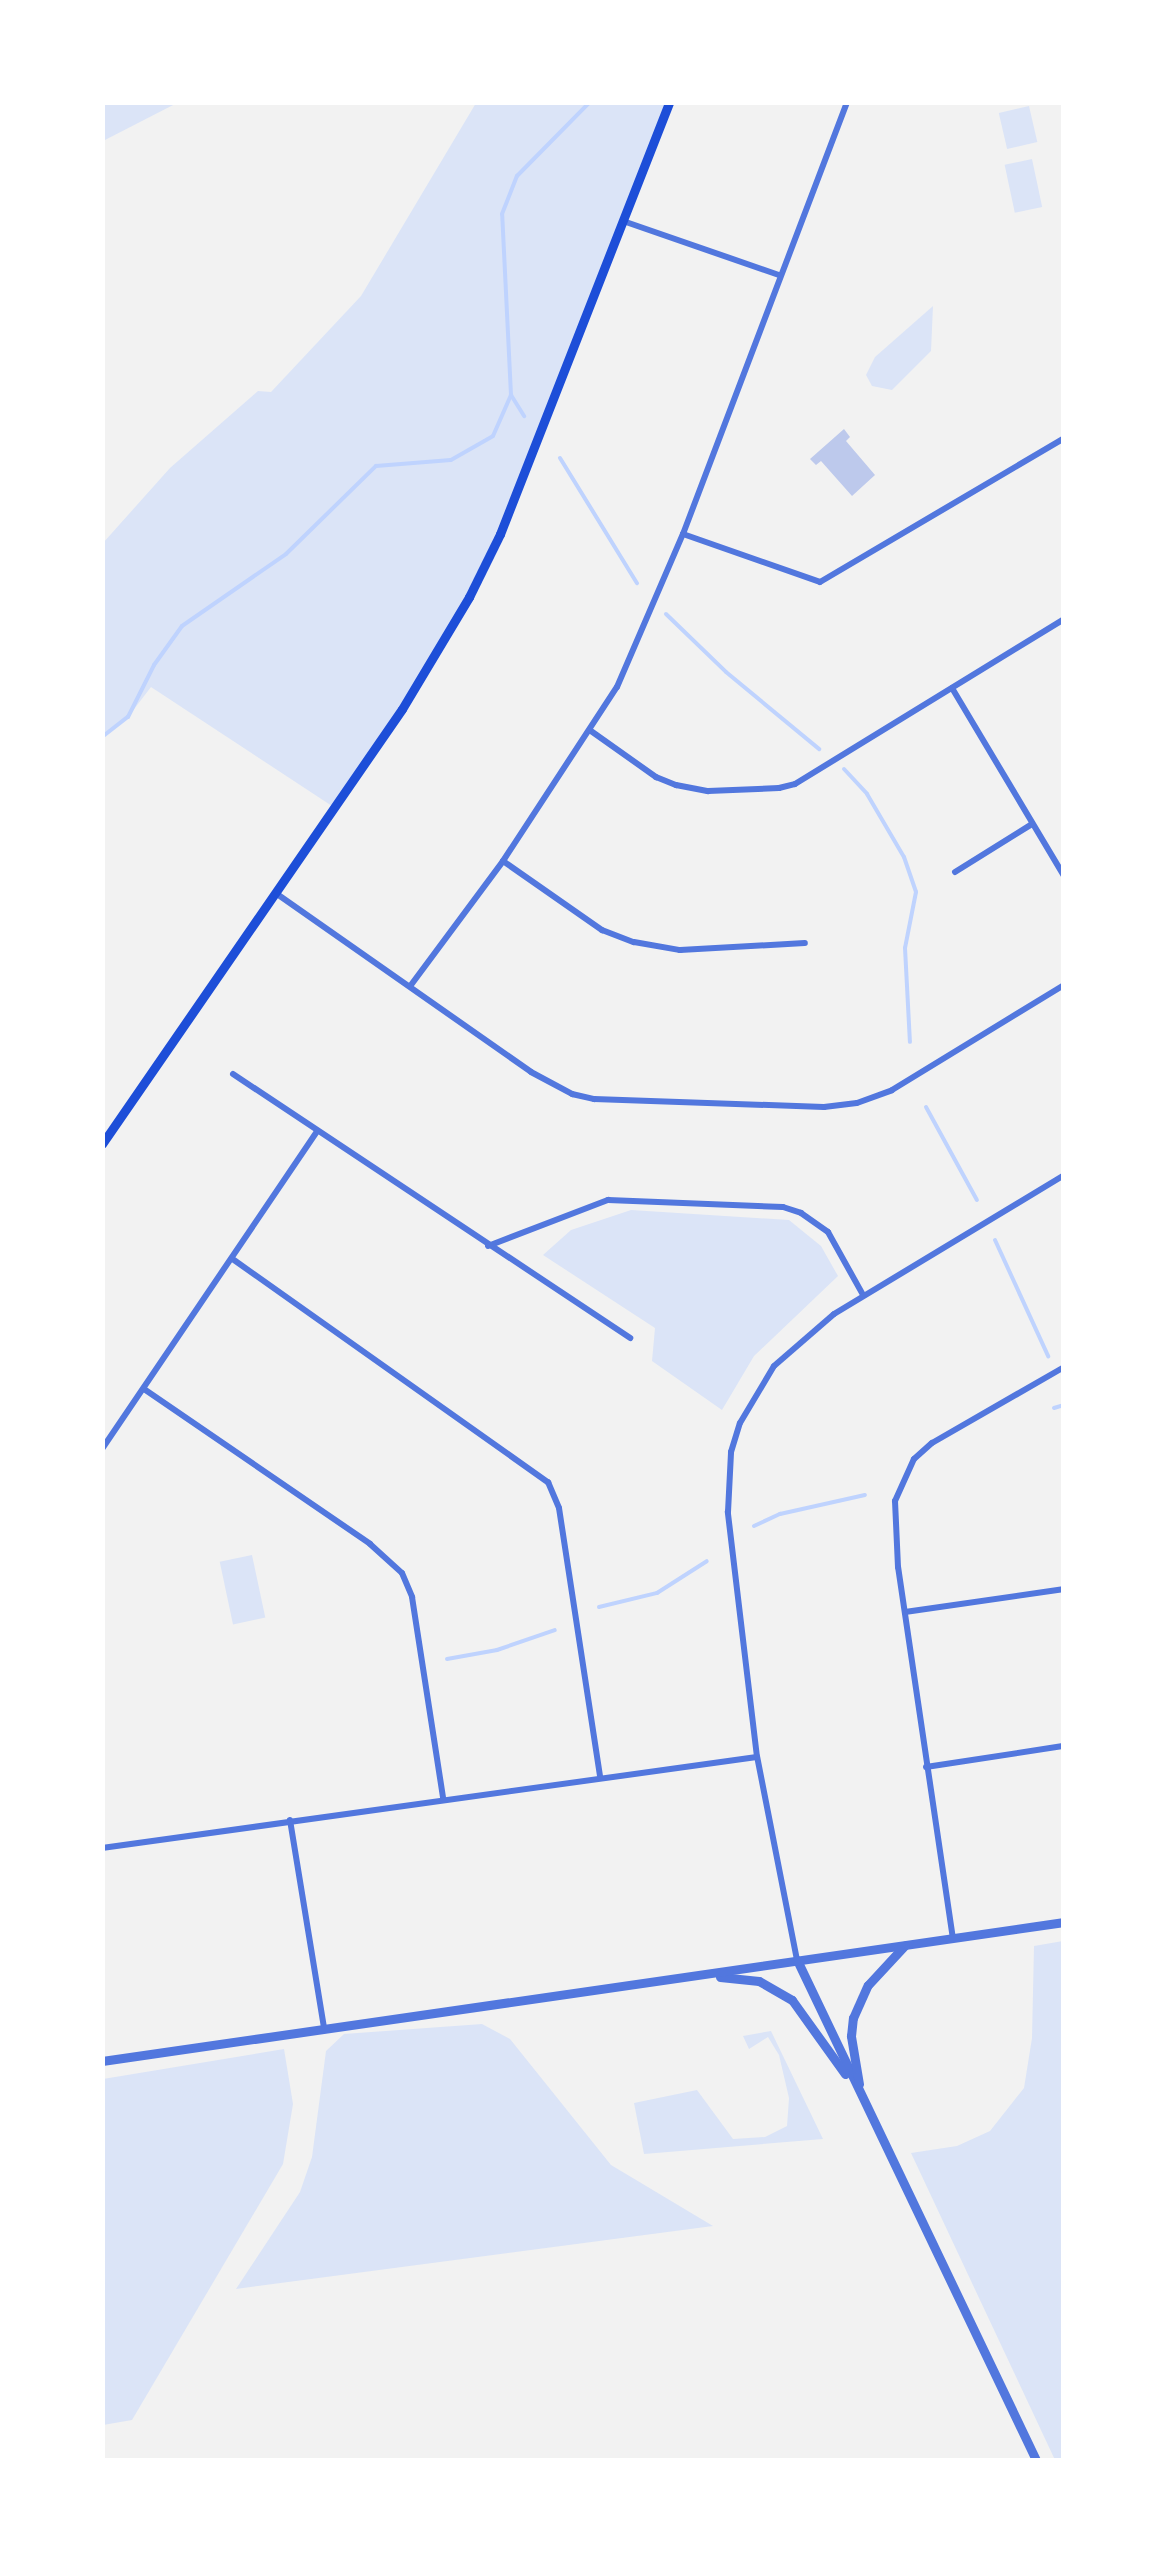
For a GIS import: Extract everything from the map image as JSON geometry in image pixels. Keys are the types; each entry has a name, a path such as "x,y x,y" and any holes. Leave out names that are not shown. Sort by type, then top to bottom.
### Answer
{"main road":[{"path":"102,1144 402,710 469,598 500,534 669,102"}],"street":[{"path":"411,985 503,861 590,731 641,636 847,102"},
{"path":"623,222 780,275"},
{"path":"683,534 818,582 1064,438"},
{"path":"590,731 656,776 676,784 708,791 764,791 794,784 1064,619"},
{"path":"952,688 1064,876"},
{"path":"955,872 1032,824"},
{"path":"503,861 602,930 634,942 680,950 804,943"},
{"path":"278,894 411,985 490,1046 572,1094 594,1099 824,1108 857,1104 892,1090 1064,985"},
{"path":"234,1074 630,1338"},
{"path":"102,1449 234,1260 317,1131"},
{"path":"1036,2460 797,1960 757,1757 728,1512 730,1452 753,1395 774,1366 834,1314 1064,1175"},
{"path":"488,1246 608,1200 784,1207 800,1212 828,1232 863,1295"},
{"path":"234,1260 548,1482 559,1508 600,1776"},
{"path":"953,1939 893,1526 896,1501 914,1459 932,1443 1064,1367"},
{"path":"144,1390 370,1544 402,1573 412,1597 443,1798"},
{"path":"905,1612 1064,1589"},
{"path":"926,1767 1064,1746"},
{"path":"102,1848 757,1757"},
{"path":"290,1820 324,2027"},
{"path":"102,2060 1064,1922"},
{"path":"865,2106 851,2036 853,2018 868,1986 905,1946"},
{"path":"705,1976 758,1981 792,2000 814,2025 865,2106"}],"shaded area":[{"path":"103,102 177,102 177,103 103,141"},
{"path":"476,103 669,103 596,293 469,597 335,808 151,687 128,717 103,737 103,543 170,468 258,391 271,392 361,296"},
{"path":"1029,106 1037,142 1007,149 999,113"},
{"path":"1032,159 1042,207 1015,213 1005,165"},
{"path":"933,306 931,351 892,390 872,386 866,375 875,357"},
{"path":"631,1210 789,1220 821,1246 838,1276 754,1356 722,1410 652,1361 655,1328 543,1255 571,1230"},
{"path":"252,1555 265,1618 233,1624 220,1562"},
{"path":"1063,1941 1064,2460 1055,2460 911,2153 957,2146 990,2131 1024,2088 1032,2038 1034,1946"},
{"path":"482,2024 510,2039 611,2165 713,2226 236,2289 300,2192 312,2157 326,2051 344,2034"},
{"path":"771,2031 823,2139 644,2154 634,2103 697,2090 733,2139 765,2137 787,2126 789,2098 779,2055 768,2037 749,2049 743,2036"},
{"path":"284,2049 293,2104 283,2164 132,2420 103,2425 103,2079"}],"building":[{"path":"844,429 850,437 846,441 875,475 852,496 821,461 816,465 810,459"}],"waterway":[{"path":"102,737 128,717 154,665 182,626 286,554 376,466 451,460 493,436 511,395 502,214 517,176 590,102"},
{"path":"511,395 524,416"},
{"path":"560,458 637,583"},
{"path":"666,614 726,672 819,749"},
{"path":"844,769 867,794 904,857 916,892 905,948 910,1042"},
{"path":"926,1107 977,1200"},
{"path":"995,1240 1048,1356"},
{"path":"1054,1408 1064,1405"},
{"path":"754,1526 780,1514 865,1495"},
{"path":"599,1607 657,1593 707,1561"},
{"path":"447,1659 497,1650 555,1630"},
{"path":"1063,1960 1064,2050"}]}
